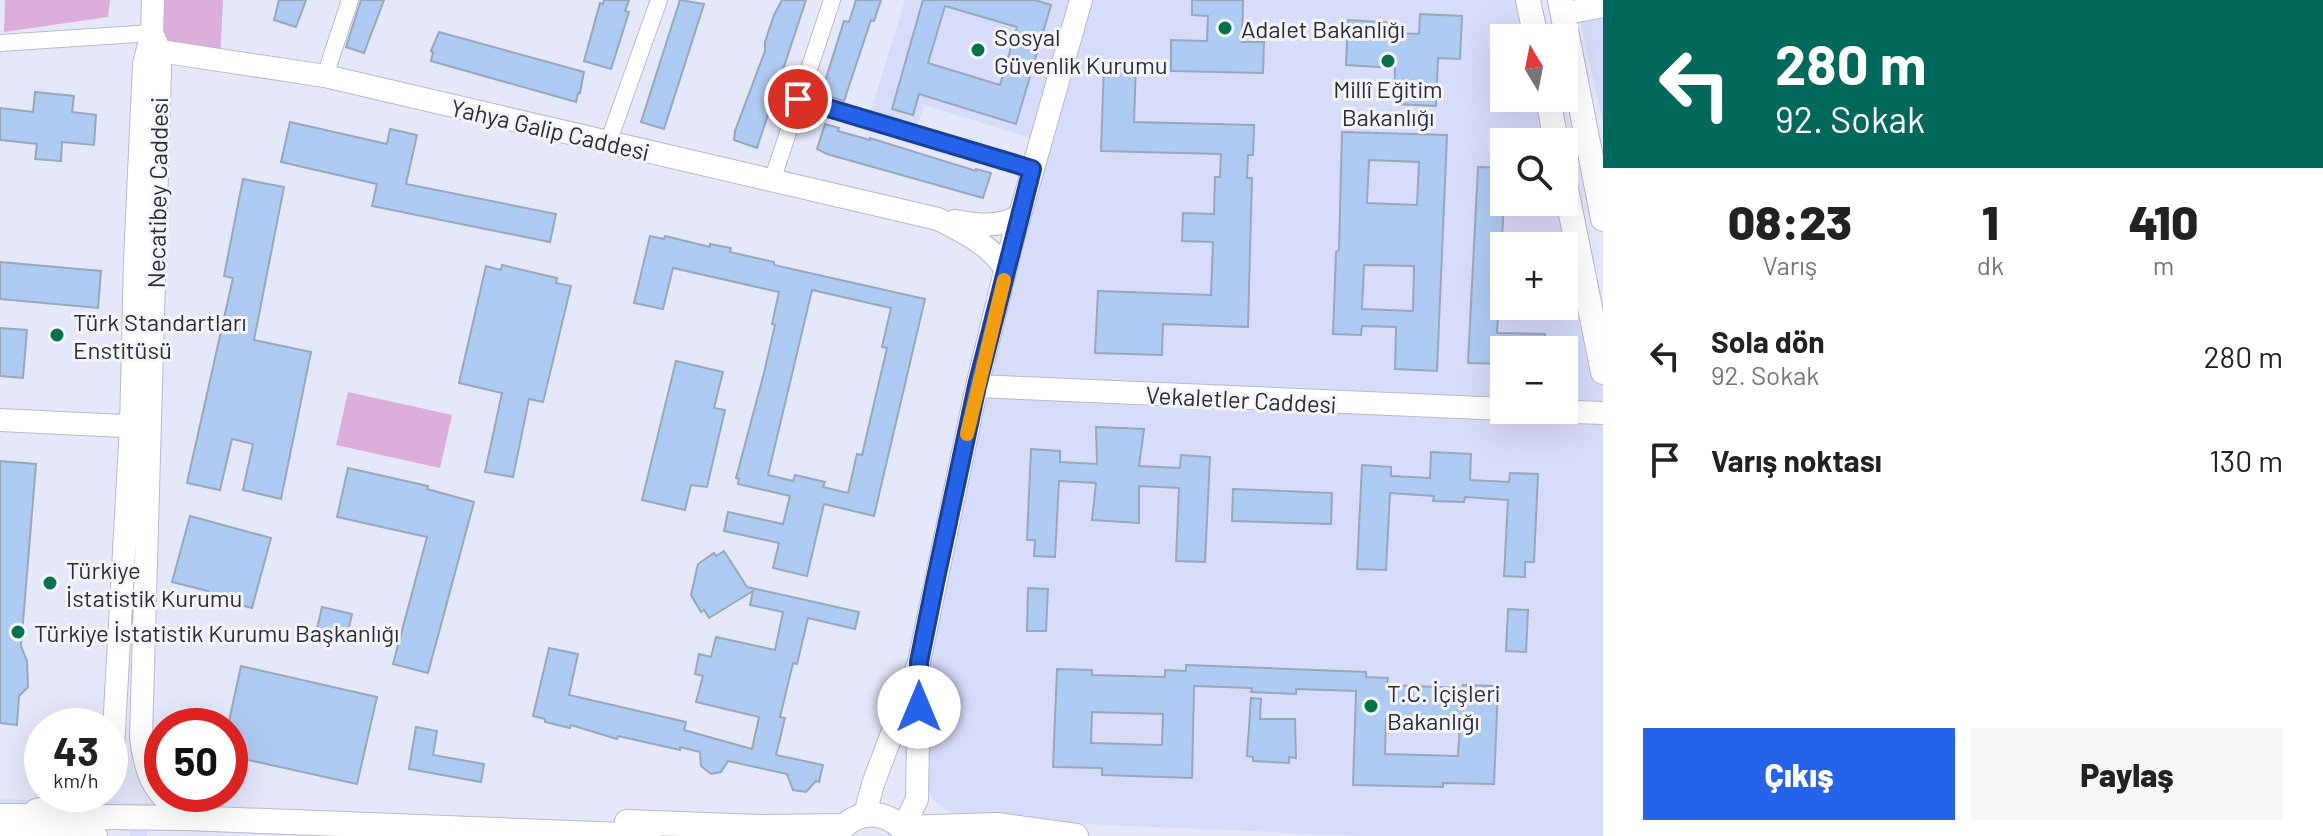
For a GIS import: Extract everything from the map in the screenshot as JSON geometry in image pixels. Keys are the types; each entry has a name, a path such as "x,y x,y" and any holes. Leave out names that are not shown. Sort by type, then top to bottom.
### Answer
{"main road":[{"name":"Necatibey Caddesi","path":"153,0 156,42 141,427 141,738 145,764 153,785 165,802 187,818"},
{"path":"865,814 873,784 919,662 977,386 1019,216 1081,0"},
{"path":"1528,0 1533,24"},
{"path":"1603,6 1561,7 1603,219"},
{"name":"Yahya Galip Caddesi","path":"156,42 325,76 938,219 990,226 1005,224 1019,216"},
{"path":"1571,216 1603,372"},
{"name":"Yahya Galip Caddesi","path":"938,219 981,242 997,255 1006,270"},
{"name":"Vekaletler Caddesi","path":"977,386 1490,408"},
{"path":"1578,412 1603,413"},
{"path":"0,420 141,427"},
{"name":"Necatibey Caddesi","path":"116,708 141,427"},
{"path":"906,832 917,799 919,662"},
{"path":"0,816 24,812"},
{"path":"337,825 455,815 839,831 852,818 878,814 890,818 906,832 997,825 1076,836"},
{"path":"0,816 187,818 648,836"},
{"path":"965,836 973,830 997,825"},
{"path":"0,831 95,836"}],"street":[{"path":"325,76 350,0"},
{"path":"608,143 659,0"},
{"path":"772,181 832,0"},
{"path":"0,43 156,42"},
{"path":"798,99 1032,169"}],"shaded area":[{"path":"5,0 110,0 108,17 4,32"},
{"path":"153,0 223,0 220,60 160,51"},
{"path":"905,0 1528,0 1532,24 1490,24 1490,112 1550,112 1553,128 1490,128 1490,216 1567,216 1571,232 1490,232 1490,320 1578,320 1578,263 1603,372 1603,836 1364,836 1083,824 968,824 934,801 927,788 920,686 1040,141 924,105 915,134 868,120"},
{"path":"1603,6 1603,124 1578,11"},
{"path":"348,392 452,415 440,468 336,445"},
{"path":"0,799 24,800 24,812 0,809"},
{"path":"128,803 144,804 144,812 156,812 148,814 147,836 130,836 130,825 24,812 128,812"}],"building":[{"path":"279,0 306,0 296,27 274,20"},
{"path":"361,0 384,0 364,53 346,47"},
{"path":"604,0 629,0 625,11 629,12 611,69 584,61 600,3 603,4"},
{"path":"680,0 704,4 664,129 641,122"},
{"path":"782,0 806,0 757,148 734,140 735,131 765,51 774,15"},
{"path":"856,0 881,0 874,21 871,20 844,101 821,94 844,21 849,22"},
{"path":"923,0 1035,0 1051,5 1016,124 919,94 913,115 892,109","holes":["945,6 1017,27 1000,85 928,63"]},
{"name":"Adalet Bakanlığı","path":"1192,0 1243,0 1242,42 1264,42 1263,73 1171,71 1171,40 1207,41 1208,16 1192,15"},
{"name":"Millî Eğitim Bakanlığı","path":"1420,14 1462,16 1460,59 1438,58 1436,106 1394,104 1395,68 1346,65 1348,20 1395,23 1394,33 1419,34"},
{"path":"439,32 584,72 576,102 431,61 431,51"},
{"path":"1104,65 1136,66 1134,122 1254,125 1253,155 1248,155 1247,178 1252,178 1248,327 1163,324 1162,355 1095,353 1098,291 1211,295 1213,242 1182,241 1183,213 1214,214 1215,177 1220,177 1221,154 1101,151"},
{"path":"35,92 74,96 72,112 96,115 94,145 62,142 61,161 35,159 37,144 0,140 0,108 33,112"},
{"path":"290,122 387,144 390,129 417,135 406,184 556,214 550,242 372,206 377,184 281,162"},
{"path":"825,124 839,128 838,131 991,173 983,198 827,154 817,149"},
{"path":"1342,132 1447,135 1437,371 1395,369 1396,327 1362,326 1361,335 1333,334 1336,252 1339,250","holes":["1369,160 1419,162 1417,205 1367,203","1364,265 1414,266 1413,311 1362,309"]},
{"path":"1478,167 1490,167 1490,216 1503,216 1502,232 1490,232 1490,320 1498,320 1497,333 1545,336 1490,336 1490,364 1468,363"},
{"path":"243,179 284,187 254,340 311,352 281,499 243,490 253,444 232,439 220,490 187,483 233,278 224,276"},
{"path":"650,236 731,248 730,252 774,262 774,265 925,299 874,516 824,504 807,576 773,568 779,543 724,531 728,512 783,524 790,496 738,484 739,479 736,478 764,373 779,292 673,268 663,309 634,303","holes":["812,290 891,308 882,347 887,348 862,455 857,454 848,493 823,487 825,482 795,475 793,481 768,475"]},
{"path":"0,262 101,271 98,308 0,299"},
{"path":"502,265 557,278 556,283 571,286 543,402 529,399 513,477 485,472 502,393 459,383 486,266 501,270"},
{"path":"0,328 27,330 23,378 0,376"},
{"path":"676,361 723,372 714,408 725,410 707,487 691,485 685,510 642,500"},
{"path":"1096,427 1144,429 1139,466 1180,468 1181,455 1210,457 1205,562 1176,561 1179,488 1139,486 1139,523 1092,520 1096,483 1059,481 1055,557 1034,556 1035,540 1027,540 1031,449 1060,451 1060,462 1097,464"},
{"path":"1431,452 1471,454 1470,480 1509,482 1510,473 1538,474 1534,562 1525,562 1525,577 1504,576 1508,500 1465,497 1464,502 1433,501 1434,496 1390,493 1386,570 1357,569 1362,465 1391,467 1391,476 1430,478"},
{"name":"Türkiye İstatistik Kurumu","path":"0,461 36,464 21,646 27,661 28,687 19,696 17,725 0,723"},
{"path":"348,468 428,486 427,489 474,502 428,673 393,664 427,537 337,517"},
{"path":"1233,489 1332,493 1331,524 1232,521"},
{"path":"190,516 271,538 252,608 207,596 208,591 172,582"},
{"path":"724,551 747,587 859,612 855,629 808,618 797,664 793,663 780,717 785,718 776,755 823,765 819,782 816,781 806,792 793,790 787,774 728,761 721,772 711,774 701,766 700,752 618,736 617,739 571,725 570,728 545,722 545,719 533,716 549,648 578,654 569,695 686,722 684,730 752,749 759,717 696,702 703,676 695,674 699,654 711,657 716,637 775,650 783,612 750,605 753,591 709,618 704,610 701,612 691,595 698,564 714,553 716,556"},
{"path":"1028,588 1048,589 1046,631 1027,631"},
{"path":"322,607 352,614 346,640 316,633"},
{"path":"1508,609 1528,610 1526,652 1506,651"},
{"path":"1186,665 1366,672 1366,677 1388,678 1387,685 1498,686 1494,784 1443,783 1443,787 1353,785 1356,691 1296,689 1296,694 1251,692 1252,688 1194,686 1192,778 1102,775 1102,768 1053,767 1057,669 1092,670 1092,675 1165,677 1165,670 1186,671","holes":["1092,712 1163,714 1162,745 1091,743","1386,719 1460,722 1458,756 1385,754"]},
{"path":"241,666 377,697 357,784 248,760 248,708 232,708"},
{"path":"1251,698 1261,699 1260,719 1295,719 1296,758 1289,757 1289,763 1253,761 1253,757 1247,756"},
{"path":"416,727 437,731 433,755 484,764 481,782 409,769"}],"slow traffic":[{"path":"967,434 1004,280"}],"place":[{"name":"Adalet Bakanlığı","path":"1225,28"},
{"name":"Sosyal Güvenlik Kurumu","path":"978,50"},
{"name":"Millî Eğitim Bakanlığı","path":"1388,61"},
{"name":"Türk Standartları Enstitüsü","path":"57,335"},
{"name":"Türkiye İstatistik Kurumu","path":"50,583"},
{"name":"Türkiye İstatistik Kurumu Başkanlığı","path":"18,632"},
{"name":"T.C. İçişleri Bakanlığı","path":"1371,706"}],"route":[{"path":"798,99 1032,169 977,386 935,583 919,662 919,707"}]}
